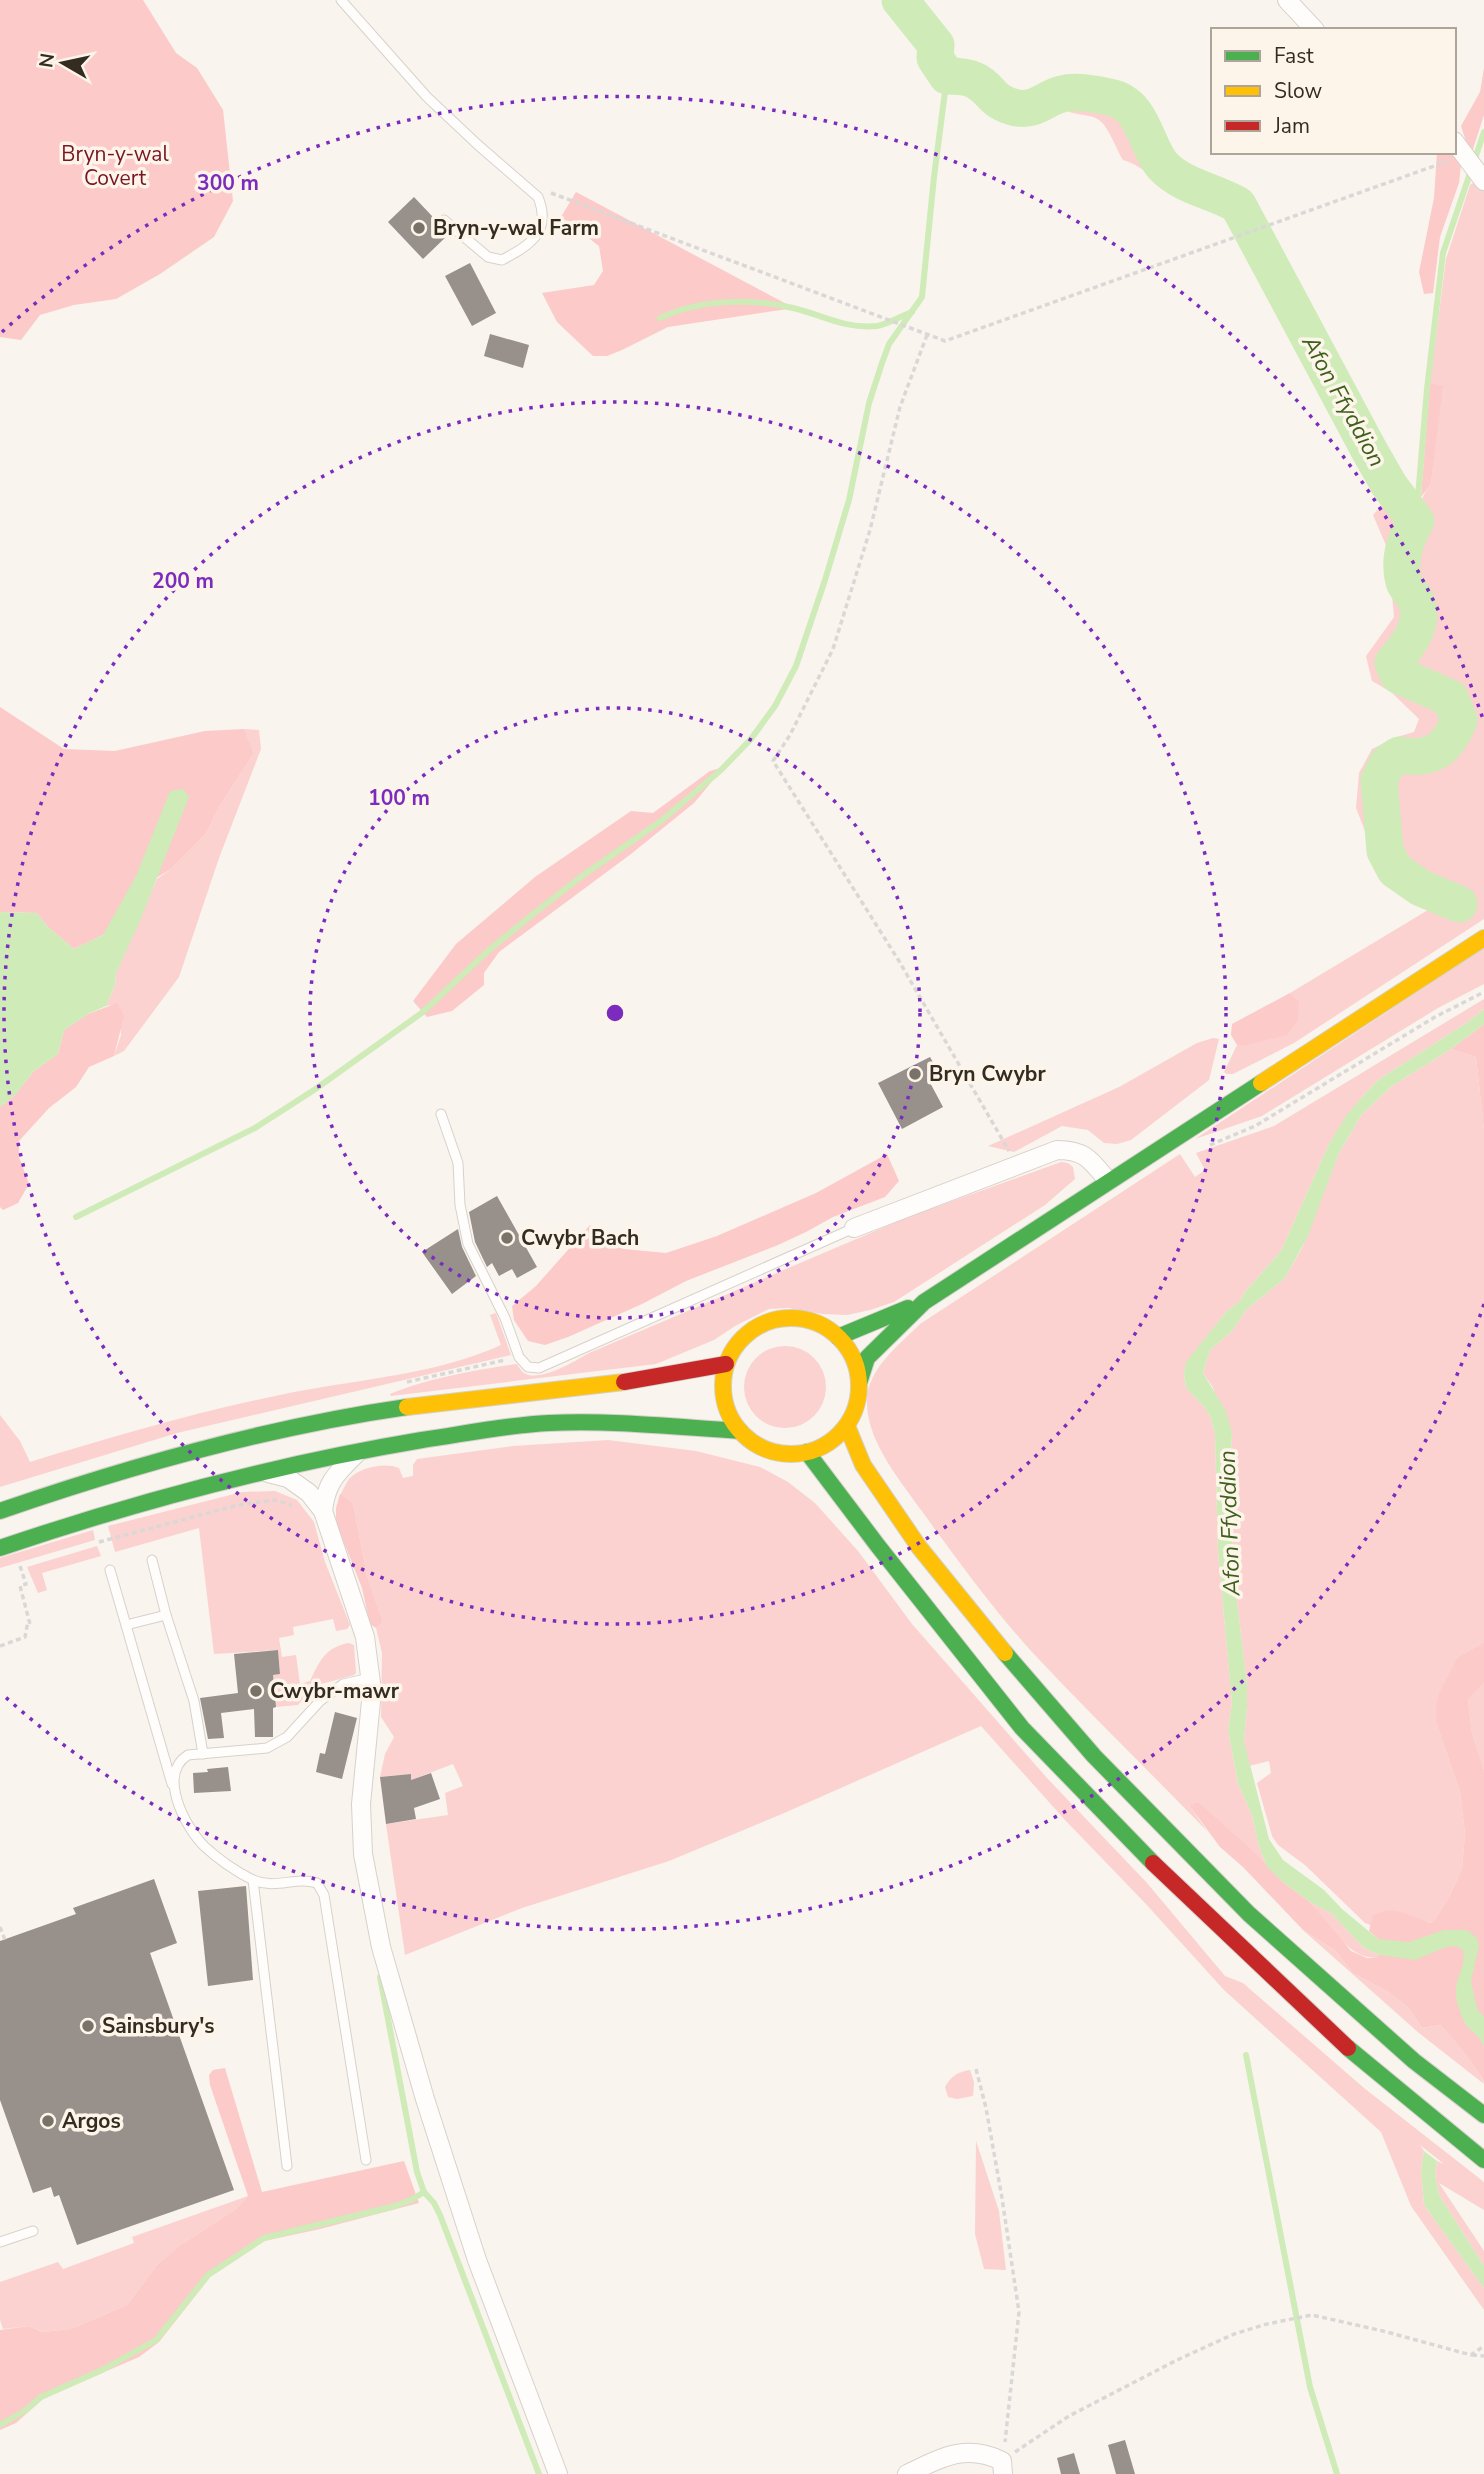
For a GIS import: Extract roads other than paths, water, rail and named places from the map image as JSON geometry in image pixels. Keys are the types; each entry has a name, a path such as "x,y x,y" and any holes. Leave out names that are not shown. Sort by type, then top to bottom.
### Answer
{"main road":[{"path":"859,1382 853,1356 828,1328 806,1319 785,1318 762,1324 738,1343 726,1364 723,1388 727,1411 740,1431 766,1450 784,1454 807,1452 830,1442 847,1426 856,1406 859,1382 867,1358 924,1302 1484,937"},
{"path":"838,1337 924,1302"},
{"path":"0,1511 58,1490 154,1462 355,1415 444,1401 616,1383 726,1364"},
{"path":"0,1548 169,1495 260,1471 358,1452 546,1423 616,1423 740,1431"},
{"path":"847,1426 863,1465 919,1547 1018,1669 1094,1756 1249,1914 1413,2061 1484,2115"},
{"path":"807,1452 877,1546 1022,1728 1172,1883 1346,2047 1484,2160"}],"street":[{"path":"1287,0 1313,28"},
{"path":"1460,148 1484,181"},
{"path":"854,1228 1057,1150 1070,1150 1090,1158 1108,1181"},
{"path":"323,1511 325,1494 334,1476 358,1452"},
{"path":"260,1471 288,1478 309,1493 323,1511 365,1637 372,1691 361,1804 363,1854 382,1947 425,2099 473,2247 558,2474"},
{"path":"906,2474 945,2456 969,2451 988,2454 1002,2468"}],"lane":[{"path":"341,0 428,97 537,197 542,222 536,239 502,260 488,257 473,247 444,220"},
{"path":"442,1114 457,1163 460,1205 468,1244 505,1318 519,1357 528,1367 539,1368 854,1228"},
{"path":"152,1560 166,1615 194,1701 203,1754"},
{"path":"110,1570 185,1819 202,1844 225,1864 253,1880 265,1885 309,1880 317,1883 324,1895 366,2160"},
{"path":"126,1625 166,1615"},
{"path":"175,1792 174,1775 180,1760 188,1755 267,1748 287,1737 320,1701 343,1684 370,1678"},
{"path":"253,1880 287,2166"},
{"path":"0,2242 33,2231"}],"water":[{"path":"183,789 189,797 140,921 116,973 115,985 106,1006 64,1030 58,1054 34,1071 14,1096 0,1107 0,912 37,913 47,926 74,949 103,935 136,876 170,791"},
{"path":"1484,1009 1484,1024 1451,1049 1392,1086 1362,1114 1339,1153 1308,1236 1285,1278 1246,1310 1232,1331 1210,1350 1203,1373 1226,1411 1232,1433 1230,1476 1234,1577 1247,1684 1244,1741 1269,1839 1283,1860 1324,1890 1378,1939 1409,1942 1444,1930 1467,1930 1477,1938 1479,1945 1471,1981 1477,2009 1484,2017 1484,2049 1481,2041 1464,2022 1456,1997 1463,1950 1456,1946 1446,1947 1415,1960 1380,1955 1364,1948 1331,1913 1310,1902 1267,1867 1252,1815 1238,1784 1228,1730 1232,1703 1218,1552 1215,1434 1210,1416 1186,1388 1184,1373 1186,1362 1226,1312 1241,1300 1244,1293 1281,1251 1329,1144 1346,1116 1378,1080"},
{"path":"1424,2151 1437,2161 1435,2174 1439,2195 1484,2266 1484,2288 1424,2205 1421,2171"}],"waterway":[{"name":"Afon Ffyddion","path":"900,0 936,45 935,58 947,76 974,80 1002,103 1017,108 1030,108 1056,96 1073,92 1121,101 1137,116 1163,166 1189,184 1238,205 1369,450 1389,485 1416,521 1406,542 1402,574 1406,586 1416,600 1419,617 1410,642 1393,663 1398,675 1450,698 1459,720 1449,739 1437,751 1421,756 1399,755 1388,762 1379,780 1385,851 1395,870 1421,888 1459,904"},
{"path":"76,1217 255,1128 314,1090 423,1012 489,950 532,915 661,821 721,770 751,739 775,706 796,666 849,500 869,403 882,363 889,344 922,297 947,76"},
{"path":"1416,521 1427,389 1443,253 1484,132"},
{"path":"660,318 692,307 726,302 777,305 843,323 865,326 881,325 912,312"},
{"path":"380,1977 417,2172 424,2192"},
{"path":"1246,2055 1310,2387 1337,2474"},
{"path":"0,2425 26,2410 41,2397 102,2370 156,2340 208,2275 264,2238 395,2206 424,2192 440,2215 539,2474"}],"place":[{"name":"Bryn-y-wal Farm","path":"419,228"},
{"name":"Bryn Cwybr","path":"915,1074"},
{"name":"Cwybr Bach","path":"507,1238"},
{"name":"Cwybr-mawr","path":"256,1691"},
{"name":"Sainsbury's","path":"88,2026"},
{"name":"Argos","path":"48,2121"}],"park label":[{"name":"Bryn-y-wal Covert","path":"115,166"}]}
